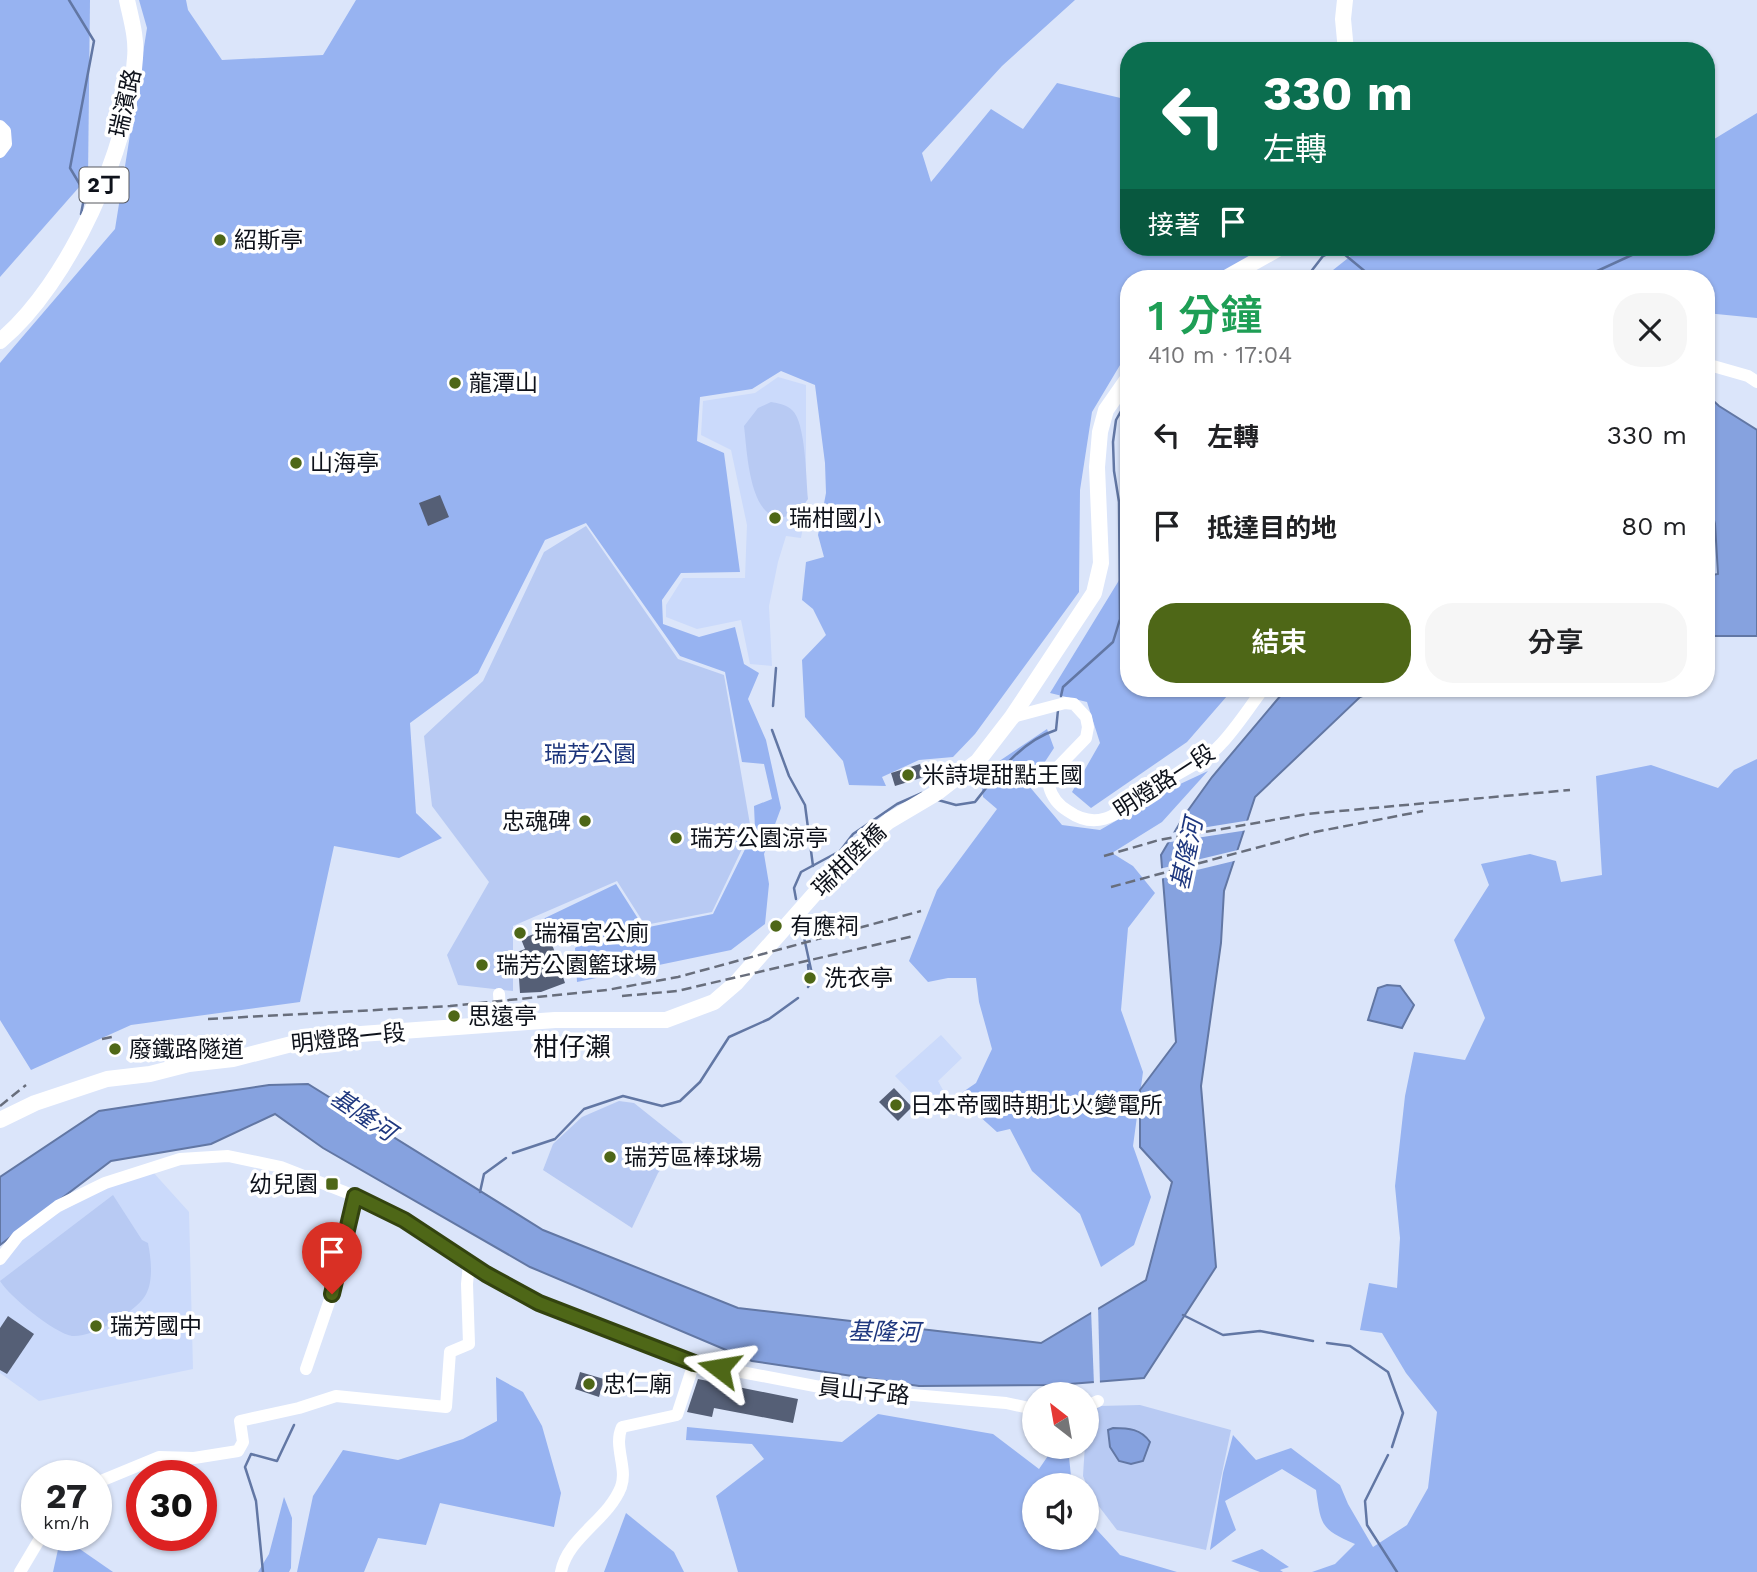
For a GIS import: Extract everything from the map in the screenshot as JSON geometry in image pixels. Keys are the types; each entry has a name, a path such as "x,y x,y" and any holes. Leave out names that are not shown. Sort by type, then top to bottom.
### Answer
{"main road":[{"name":"瑞濱路","path":"0,341 22,323 55,278 104,188 130,95 135,58 135,32 127,0"},
{"path":"1345,42 1343,19 1346,0"},
{"path":"1240,270 1265,256"},
{"path":"1012,717 1094,593 1101,563 1097,467 1100,432 1106,410 1120,390"},
{"name":"瑞柑陸橋","path":"666,1020 700,1009 726,992 847,857 889,821 938,792 978,761 1012,717"},
{"name":"明燈路一段","path":"0,1120 35,1103 107,1079 233,1059 310,1038 358,1032 555,1020 666,1020"}],"street":[{"path":"0,126 5,131 6,144 0,152"},
{"path":"1715,367 1748,376 1757,382"},
{"name":"明燈路一段","path":"1012,717 1065,703 1074,704 1081,710 1088,727 1086,738 1058,767 1049,786 1051,795 1077,817 1088,821 1110,819 1153,788 1209,755 1222,744 1257,697"},
{"path":"733,994 703,1014 659,1026 604,1027 555,1020 591,1015 666,1014 696,1005 712,996 733,994"},
{"path":"499,995 501,1023"},
{"name":"員山子路","path":"0,1259 18,1236 58,1206 105,1183 180,1159 228,1156 281,1167 355,1196 404,1220 469,1263 539,1303 694,1363 820,1387 1006,1402 1022,1406"},
{"path":"306,1369 337,1279 355,1196"},
{"path":"112,1476 159,1457 194,1458 238,1451 243,1442 240,1421 299,1408 336,1396 446,1407 450,1352 469,1344 469,1263"},
{"path":"561,1572 567,1555 594,1525 622,1485 619,1441 622,1427 677,1415 694,1363"},
{"path":"20,1572 32,1551"}],"shaded area":[{"path":"0,0 90,0 88,177 0,277"},
{"path":"139,0 186,0 188,10 222,60 323,55 356,0 1075,0 1002,66 922,153 931,182 991,109 1023,129 1057,83 1120,98 1120,256 1251,256 1228,270 1120,270 1120,365 1092,412 1080,490 1079,592 975,734 953,757 919,760 882,777 886,786 849,785 843,761 805,717 802,660 826,635 813,609 802,600 806,562 824,557 818,535 826,493 825,463 815,385 781,371 752,389 700,397 697,441 724,453 740,572 681,573 662,600 663,624 699,637 735,627 744,664 759,673 748,699 766,740 781,808 764,854 769,884 765,924 731,950 577,982 575,948 591,938 581,920 541,925 545,918 616,884 644,928 713,914 755,829 754,806 772,799 764,764 742,762 725,672 680,656 586,523 545,540 478,673 410,723 416,813 442,838 399,858 334,846 300,1002 131,1025 31,1070 0,1020 0,363 115,229 147,28"},
{"path":"1757,113 1757,318 1715,314 1715,270 1333,270 1351,256 1715,256 1715,139"},
{"name":"瑞柑國小","path":"778,377 806,385 806,511 801,538 786,536 778,562 769,606 772,666 750,664 741,620 697,629 666,617 666,605 683,578 745,578 747,525 731,450 701,435 703,401 755,393"},
{"path":"1715,524 1718,575 1715,575"},
{"path":"1120,579 1120,697 1226,697 1187,742 1091,808 1072,792 1100,743 1087,702 1050,693"},
{"path":"1047,729 1054,748 1029,786 1062,825 1100,830 1208,771 1162,822 1112,853 1133,866 1155,893 1128,928 1121,1010 1143,1072 1133,1146 1151,1197 1134,1245 1101,1267 1080,1214 1032,1171 1010,1129 997,1132 957,1096 976,1083 992,1049 979,1002 976,978 948,978 928,982 909,961 937,890 997,809 983,797 980,774"},
{"path":"1757,759 1757,1572 1312,1572 1335,1564 1355,1544 1335,1534 1325,1525 1319,1512 1316,1490 1282,1469 1225,1501 1236,1530 1210,1550 1223,1473 1233,1435 1256,1460 1291,1448 1340,1485 1373,1547 1407,1525 1428,1488 1437,1412 1406,1373 1382,1333 1360,1330 1369,1283 1397,1288 1400,1238 1395,1186 1405,1096 1414,1052 1465,1060 1485,1018 1454,940 1489,885 1481,864 1530,854 1556,861 1561,882 1602,875 1596,776 1651,765 1718,788 1734,770"},
{"path":"941,1035 962,1058 938,1081 943,1090 927,1109 895,1076"},
{"name":"瑞芳國中","path":"152,1171 189,1212 193,1369 39,1401 0,1373 0,1266 21,1240 39,1224 100,1190"},
{"path":"496,1377 523,1392 542,1426 561,1493 554,1527 440,1503 426,1545 378,1538 364,1572 297,1572 313,1496 343,1450 398,1460 463,1439 497,1421"},
{"path":"878,1414 993,1434 1022,1456 1022,1460 1027,1460 1039,1469 1045,1460 1069,1460 1071,1473 1022,1473 1022,1550 1099,1550 1099,1532 1120,1555 1177,1572 738,1572 716,1496 764,1459 752,1444 686,1440 687,1427 842,1442"},
{"path":"284,1497 292,1518 291,1568 289,1572 258,1572 269,1554"},
{"path":"626,1513 674,1552 684,1572 604,1572"},
{"path":"1262,1549 1289,1567 1280,1570 1283,1572 1260,1572 1231,1561"},
{"path":"58,1551 83,1551 113,1572 53,1572"}],"green space":[{"path":"771,402 788,407 797,416 804,452 808,499 798,511 783,517 772,515 763,508 757,496 749,466 744,426 758,408"},
{"name":"瑞芳公園","path":"586,526 678,659 724,675 751,830 712,912 645,925 617,881 513,926 513,991 458,985 447,955 489,882 432,806 424,736 483,681 544,552"},
{"name":"瑞芳區棒球場","path":"619,1101 634,1103 683,1142 658,1173 632,1228 543,1170 553,1144 582,1117"},
{"path":"113,1195 142,1240 148,1243 150,1284 140,1302 112,1323 90,1333 72,1336 54,1328 33,1313 0,1281"},
{"path":"1140,1405 1231,1430 1206,1550 1117,1530 1099,1506 1099,1473 1083,1473 1084,1460 1099,1460 1099,1406"}],"water":[{"path":"1715,402 1757,430 1757,636 1715,636 1715,574 1718,574 1715,524"},
{"name":"基隆河","path":"1279,697 1360,697 1255,797 1224,891 1221,943 1201,1086 1216,1267 1144,1378 1094,1382 1022,1382 1022,1385 919,1386 752,1361 530,1267 323,1148 275,1114 211,1144 111,1161 0,1245 0,1177 99,1111 269,1085 308,1084 543,1230 738,1308 1041,1343 1146,1280 1172,1182 1140,1147 1140,1090 1176,1042 1161,855 1212,777"},
{"path":"1387,985 1400,986 1414,1005 1402,1028 1368,1020 1378,988"},
{"path":"1108,1430 1134,1430 1143,1434 1150,1442 1143,1461 1131,1464 1119,1461 1110,1447"}],"pier":[{"path":"1251,820 1248,830 1164,843 1170,833"},
{"path":"1242,849 1238,860 1160,879 1159,869"},
{"path":"1098,1304 1100,1385 1099,1382 1094,1382 1091,1309"}],"building":[{"path":"440,495 449,517 428,526 419,503"},
{"name":"米詩堤甜點王國","path":"920,764 924,777 895,786 891,773"},
{"path":"547,929 565,983 541,992 520,993 519,978 524,977 517,952 525,949 521,939"},
{"name":"日本帝國時期北火變電所","path":"894,1088 912,1107 898,1121 879,1102"},
{"path":"8,1316 34,1334 7,1374 0,1370 0,1328"},
{"name":"忠仁廟","path":"580,1372 604,1379 599,1397 575,1389"},
{"path":"698,1379 798,1399 793,1423 714,1408 712,1417 687,1412"}],"waterway":[{"path":"69,0 94,41 70,168 85,193 81,214"},
{"path":"1312,270 1323,256"},
{"path":"1346,256 1363,270"},
{"path":"1599,270 1630,256"},
{"path":"1120,413 1116,420 1113,442 1119,502 1120,619"},
{"path":"1061,696 1063,687 1113,642 1120,619"},
{"path":"773,706 776,668"},
{"path":"938,800 956,805 975,802 1021,750 1043,735 1056,730 1058,710"},
{"path":"772,730 789,776 805,805 813,866"},
{"path":"796,899 794,888 801,872 840,851 853,834 897,804 922,793"},
{"path":"801,924 812,974"},
{"path":"808,965 809,975"},
{"path":"808,987 812,982"},
{"path":"513,1153 555,1139 584,1109 623,1096 662,1106 680,1101 700,1082 729,1037 769,1019 798,998"},
{"path":"480,1192 484,1174 506,1158"},
{"path":"1183,1315 1223,1335 1260,1331 1313,1341"},
{"path":"1327,1343 1350,1346 1388,1372 1403,1413 1392,1447"},
{"path":"263,1572 256,1501 245,1467 251,1454 277,1461 294,1425"},
{"path":"1388,1455 1365,1501 1367,1525 1397,1572"}],"railway":[{"path":"1104,856 1159,840 1307,814 1570,790"},
{"path":"1111,887 1315,832 1423,811"},
{"path":"208,1019 450,1006 607,990 678,977 921,911"},
{"path":"622,996 677,991 914,936"},
{"path":"102,1039 116,1036"},
{"path":"0,1106 26,1085"}],"place":[{"name":"紹斯亭","path":"220,240"},
{"name":"龍潭山","path":"455,383"},
{"name":"山海亭","path":"296,463"},
{"name":"瑞柑國小","path":"775,518"},
{"name":"米詩堤甜點王國","path":"908,775"},
{"name":"忠魂碑","path":"585,821"},
{"name":"瑞芳公園涼亭","path":"676,838"},
{"name":"有應祠","path":"776,926"},
{"name":"瑞福宮公廁","path":"520,933"},
{"name":"瑞芳公園籃球場","path":"482,965"},
{"name":"洗衣亭","path":"810,978"},
{"name":"思遠亭","path":"454,1016"},
{"name":"廢鐵路隧道","path":"115,1049"},
{"name":"日本帝國時期北火變電所","path":"896,1105"},
{"name":"瑞芳區棒球場","path":"610,1157"},
{"name":"幼兒園","path":"332,1184"},
{"name":"瑞芳國中","path":"96,1326"},
{"name":"忠仁廟","path":"589,1384"}],"district":[{"name":"柑仔瀨","path":"572,1047"}],"route":[{"path":"332,1294 355,1196 404,1220 486,1274 539,1303 694,1363 719,1368"}]}
